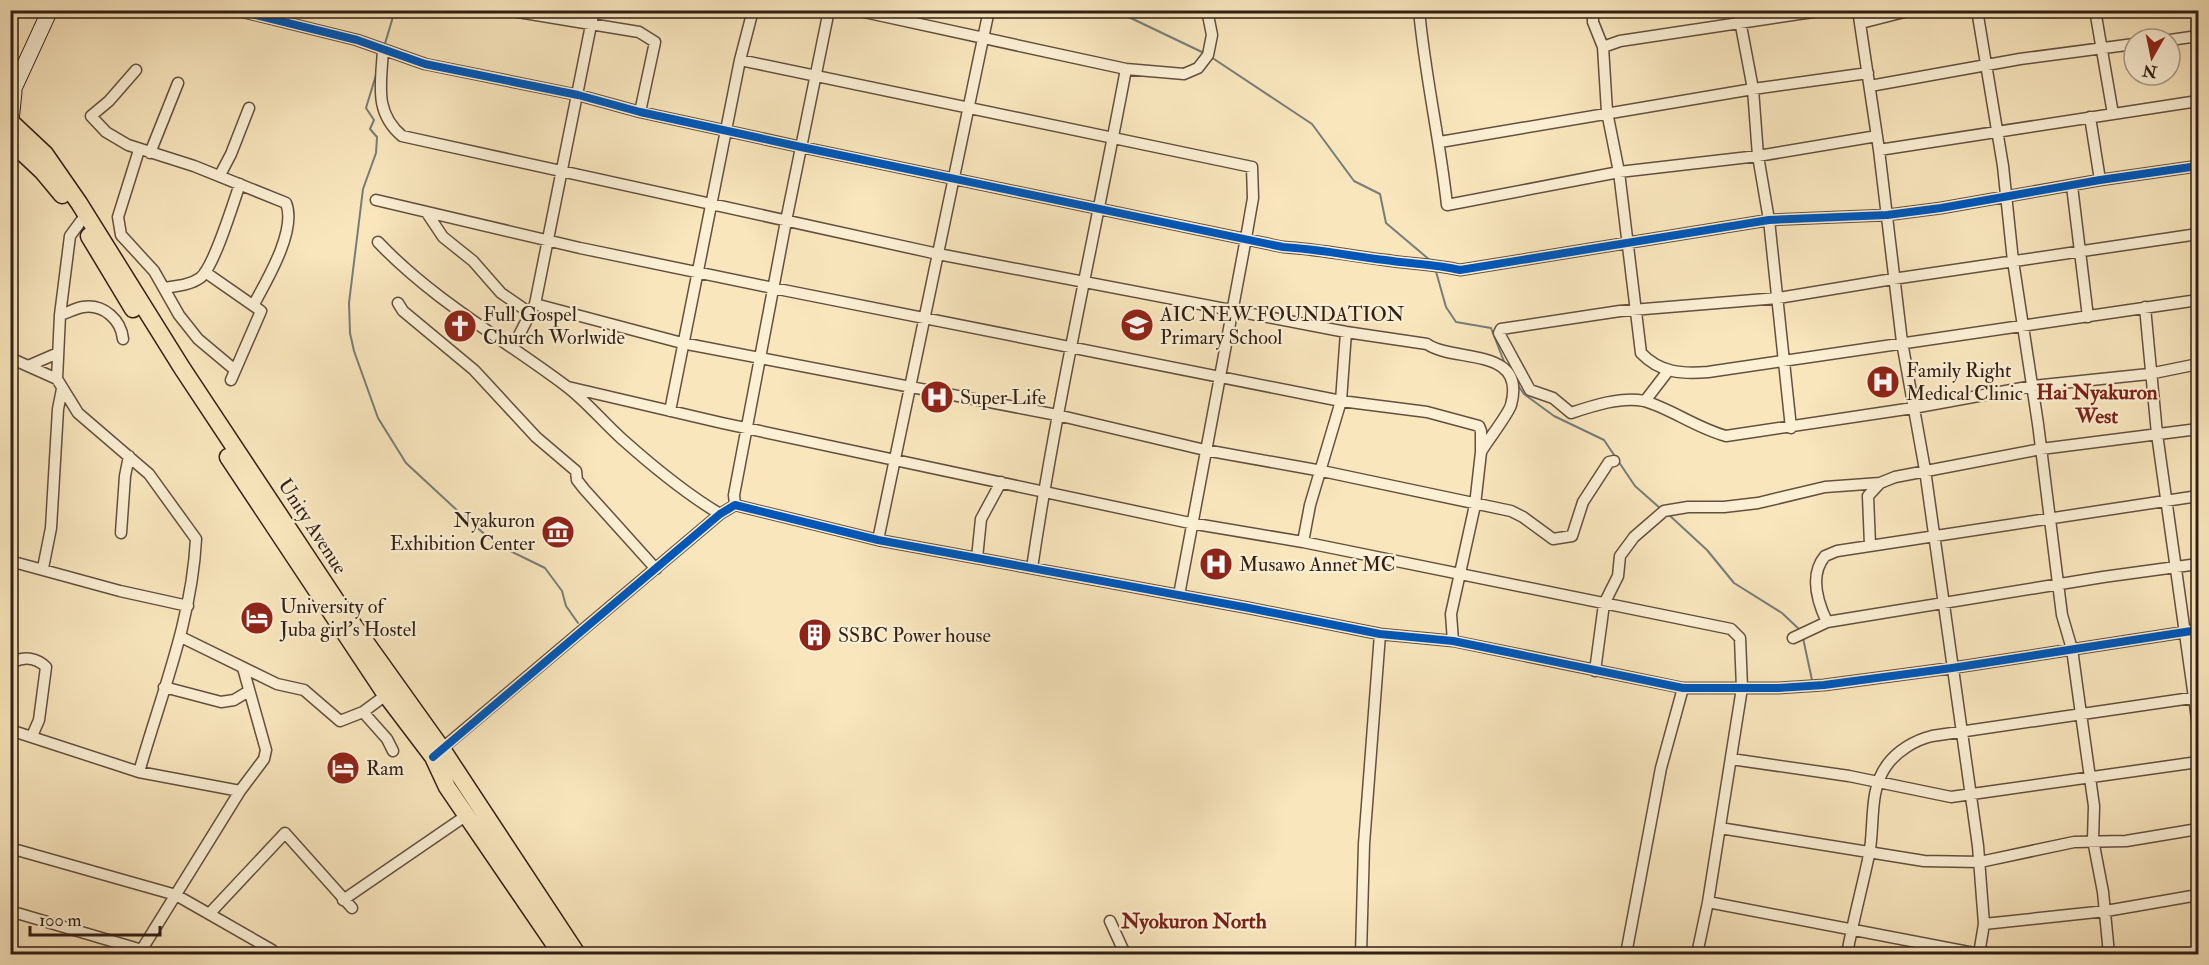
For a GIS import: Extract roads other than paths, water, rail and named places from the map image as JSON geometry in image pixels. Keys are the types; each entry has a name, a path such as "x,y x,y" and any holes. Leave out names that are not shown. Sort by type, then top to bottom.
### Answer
{"main road":[{"path":"11,124 12,94 50,10"},
{"name":"Unity Avenue","path":"11,124 45,154 79,203 249,479 386,695 438,753 447,787 561,954"},
{"name":"Unity Avenue","path":"10,141 42,171 81,220 104,265 577,954"}],"street":[{"path":"235,10 329,32 425,64 578,95 640,112 801,147 1283,246 1434,264 1460,270 1769,220 1887,215 2199,166"},
{"path":"505,10 639,32 655,42 640,112"},
{"path":"513,347 533,309 549,241 594,10"},
{"path":"670,411 740,60 753,10"},
{"path":"735,505 734,495 759,359 829,10"},
{"path":"855,10 1126,69 1184,74 1197,68 1205,60 1212,35 1208,10"},
{"path":"878,540 989,10"},
{"path":"1419,10 1423,61 1440,142 1447,205 1619,172 1758,156 1877,136"},
{"path":"1593,10 1593,22 1603,46 1607,112 1619,172 1641,353 1668,371 1684,374 1708,372 2199,300"},
{"path":"1738,10 1753,88 1758,156 1769,220 1791,428"},
{"path":"1603,46 1620,41 1741,25 1826,10"},
{"path":"1708,902 1979,954 1984,924 1980,862 1925,470 1902,342 1879,150 1862,23 1858,10"},
{"path":"1862,23 1912,10"},
{"path":"1977,10 1997,132 2022,327 2033,386 2062,615 2072,649 2090,776 2094,806 2093,840 2106,911 2109,954"},
{"path":"2095,10 2113,114"},
{"path":"2182,38 2199,36"},
{"path":"1869,86 2122,46"},
{"path":"379,49 383,114 390,126 402,136 938,254 1231,308 1346,332 1427,344 1437,351 1491,359 1501,364 1512,387 1511,407 1480,452"},
{"path":"740,60 1252,167 1252,198 1246,238 1190,522 1179,595"},
{"path":"1032,568 1057,415 1086,282 1098,208 1126,69"},
{"path":"136,70 109,101 91,116 106,132 144,152 220,176 285,202 290,214 269,277 254,304"},
{"path":"1440,142 1753,88 1868,73"},
{"path":"178,83 144,152 118,217 117,228 164,288 178,315 233,375 261,317 261,311 206,273"},
{"path":"1879,150 2199,100"},
{"path":"220,176 249,108"},
{"path":"2090,117 2100,180"},
{"path":"164,288 188,284 206,273 211,265 240,184"},
{"path":"2072,186 2088,316"},
{"path":"376,200 549,241 1072,350 1147,362 1219,379 1297,391 1341,401 1426,412 1473,423 1479,426 1481,431 1480,452 1475,506 1451,614 1453,641"},
{"path":"428,213 443,237 473,261 501,293 533,309 682,344 1057,415 1205,450 1322,471 1511,512 1523,516 1553,539 1572,536 1590,489 1608,462 1614,461"},
{"path":"43,568 51,528 58,409 60,315 70,236 81,220"},
{"path":"2199,234 1778,298 1635,310 1501,328 1499,333 1530,390 1553,398 1571,413 1632,400 1645,401 1708,431 1726,436 1791,428 2033,386 2149,374 2199,364"},
{"path":"378,242 423,284 486,331 513,347 568,387 623,441 699,502 720,514"},
{"path":"398,303 403,311 486,381 536,437 576,471 577,480 584,489 656,569"},
{"path":"60,315 84,306 108,312 122,326 123,339"},
{"path":"2145,307 2149,374 2175,568 2197,697 2199,726"},
{"path":"1303,542 1310,505 1341,401 1346,332"},
{"path":"28,366 58,353"},
{"path":"10,358 59,384 78,413 149,474 195,535 188,606 181,637 139,772"},
{"path":"1645,401 1668,371"},
{"path":"568,387 1043,492 1731,629 1740,638 1742,688 1708,902 1697,954"},
{"path":"1595,671 1604,604 1618,576 1620,556 1634,537 1664,512 1688,507 1724,507 1758,503 1825,487 1880,483 1925,470 2041,449 2199,429"},
{"path":"121,533 125,476 129,456"},
{"path":"977,558 981,519 1001,482"},
{"path":"1870,545 1868,496 1880,483"},
{"path":"1827,622 1818,603 1815,573 1825,556 1837,551 2199,496"},
{"path":"438,753 720,514 735,505 878,540 1380,634 1453,641 1683,688 1824,685 2199,630"},
{"path":"10,561 43,568 120,591 188,606"},
{"path":"1794,638 1827,622 1942,602 2199,564"},
{"path":"1361,954 1364,844 1380,634"},
{"path":"181,637 278,684 304,690 340,721 363,712 386,695"},
{"path":"10,668 13,662 20,658 34,659 46,667 39,720 32,736"},
{"path":"10,911 140,952 240,791 264,759 266,750 243,668"},
{"path":"164,687 221,702 234,700 249,690"},
{"path":"1626,954 1661,768 1683,688"},
{"path":"1847,954 1869,853 1878,782 1886,765 1919,739 2197,697"},
{"path":"363,712 387,739 393,751"},
{"path":"10,730 139,772 240,791"},
{"path":"1731,759 1878,782 1930,795 1971,796 2090,776 2199,762"},
{"path":"343,900 467,816"},
{"path":"1719,828 1924,861 1980,862 2051,846 2093,840 2126,841 2199,829"},
{"path":"210,913 285,833 352,908"},
{"path":"10,848 177,895 272,950"},
{"path":"1984,924 2106,911 2199,895"},
{"path":"1110,921 1125,954"}],"waterway":[{"path":"384,47 395,10"},
{"path":"1114,10 1204,53"},
{"path":"1211,57 1312,124 1354,181 1380,194 1386,223 1431,261"},
{"path":"376,75 366,108 374,120 370,129 377,137 376,153 363,189 349,303 350,333 354,351 378,418 406,463 460,513 496,544 545,568 562,591 566,606 578,623"},
{"path":"1435,268 1446,307 1456,322 1491,328 1505,364"},
{"path":"1517,384 1524,394 1554,416 1604,440 1635,486 1661,509"},
{"path":"1668,514 1707,550 1734,583 1782,613 1800,630"},
{"path":"1803,638 1812,680"}],"place":[{"name":"AIC NEW FOUNDATION Primary School","path":"1137,325"},
{"name":"Full Gospel Church Worlwide","path":"460,326"},
{"name":"Family Right Medical Clinic","path":"1883,382"},
{"name":"Super Life","path":"937,397"},
{"name":"Nyakuron Exhibition Center","path":"558,532"},
{"name":"Musawo Annet MC","path":"1216,564"},
{"name":"University of Juba girl's Hostel","path":"257,618"},
{"name":"SSBC Power house","path":"815,635"},
{"name":"Ram","path":"343,768"}],"district":[{"name":"Hai Nyakuron West","path":"2097,404"},
{"name":"Nyokuron North","path":"1194,921"}]}
